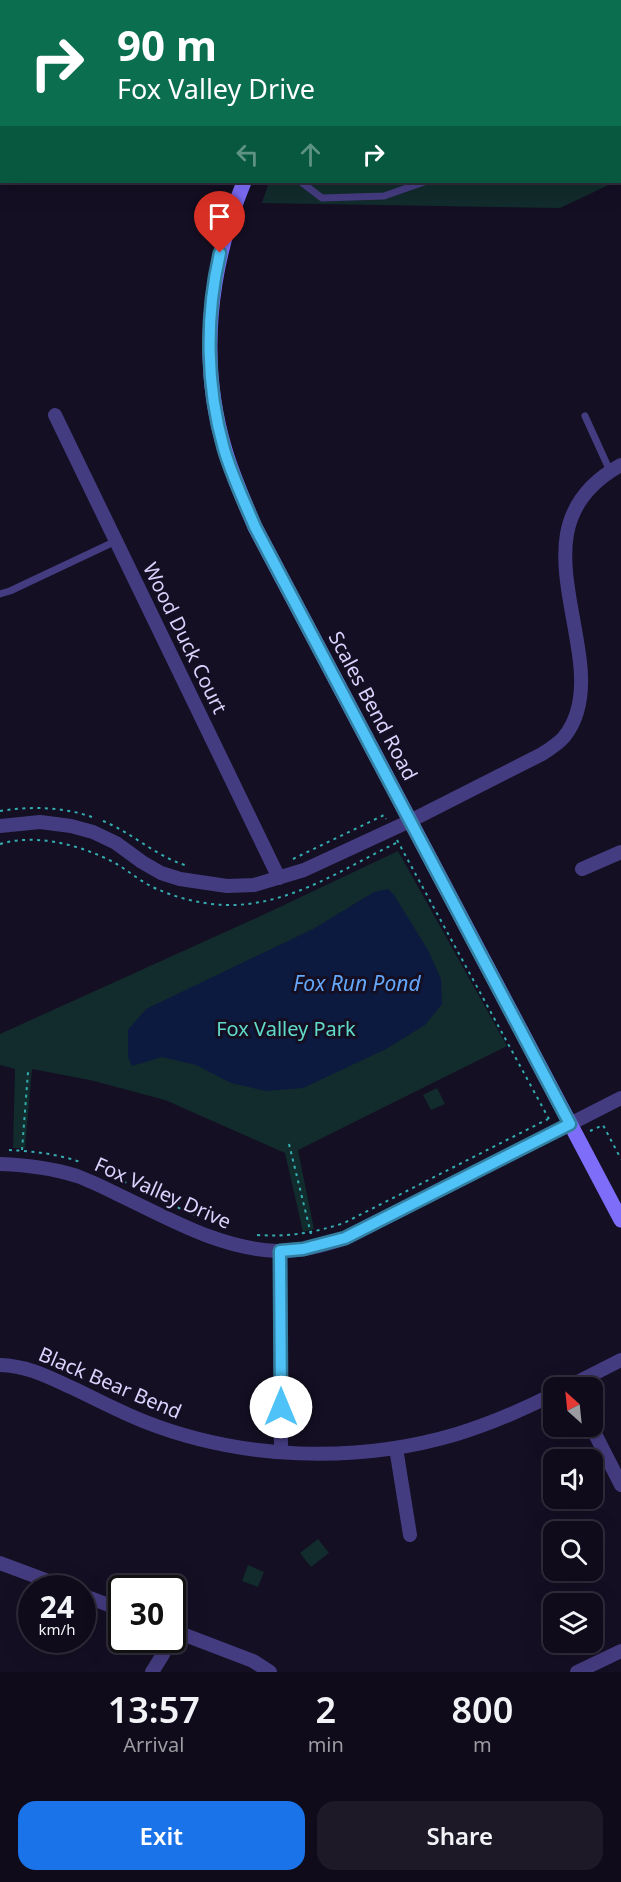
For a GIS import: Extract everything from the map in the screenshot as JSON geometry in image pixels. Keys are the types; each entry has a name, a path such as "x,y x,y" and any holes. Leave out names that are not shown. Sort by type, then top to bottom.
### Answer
{"street":[{"name":"Scales Bend Road","path":"244,183 224,236 216,270 209,334 215,410 224,449 237,485 255,527 621,1220"},
{"name":"Wood Duck Court","path":"55,415 276,872"},
{"path":"0,826 40,822 71,826 93,832 116,843 161,873 206,884 254,885 276,872 304,870 410,821 542,754 556,745 572,725 581,695 581,674 566,576 565,539 575,509 585,492 598,479 616,468"},
{"path":"582,869 621,852"},
{"name":"Fox Valley Drive","path":"0,1164 35,1167 79,1177 230,1244 280,1251 312,1240 345,1238 567,1118 621,1098"},
{"path":"280,1251 281,1451"},
{"path":"588,1377 621,1360"},
{"name":"Black Bear Bend","path":"0,1365 17,1365 43,1373 142,1420 174,1432 230,1445 281,1451 342,1453 396,1448 457,1434 543,1399"},
{"path":"597,1437 621,1485"},
{"path":"396,1448 410,1535"},
{"path":"0,1563 32,1575"},
{"path":"186,1638 253,1661 270,1672"},
{"path":"577,1672 621,1651"},
{"path":"152,1672 163,1653"}],"lane":[{"path":"302,183 322,198 384,196 421,183"},
{"path":"585,416 616,468"},
{"path":"0,594 116,541"}],"path":[{"path":"0,810 44,808 86,815 123,831 173,861 195,868"},
{"path":"276,872 285,863 384,815"},
{"path":"274,900 311,886 398,842"},
{"path":"22,1151 28,1072"},
{"path":"254,1235 312,1240 567,1118"},
{"path":"290,1144 312,1240"},
{"path":"0,1150 22,1151 74,1160 83,1164"},
{"path":"102,1172 183,1210 231,1229"}],"green space":[{"path":"269,183 613,183 560,208 262,203"},
{"name":"Fox Valley Park","path":"398,851 507,1046 298,1150 314,1229 303,1232 285,1153 165,1100 90,1080 32,1069 25,1148 13,1148 15,1069 0,1065 0,1034"},
{"path":"437,1088 445,1104 431,1110 423,1095"},
{"path":"318,1539 329,1553 311,1567 300,1553"},
{"path":"248,1565 264,1572 258,1587 242,1581"}],"water":[{"name":"Fox Run Pond","path":"388,889 428,950 441,979 442,1004 425,1025 386,1049 303,1088 266,1091 231,1083 196,1065 162,1057 132,1066 128,1057 128,1030 146,1009 313,929 374,892"}],"route":[{"path":"220,253 211,306 210,367 215,410 224,449 237,485 255,527 570,1124 345,1238 303,1249 280,1251 281,1407"}]}
